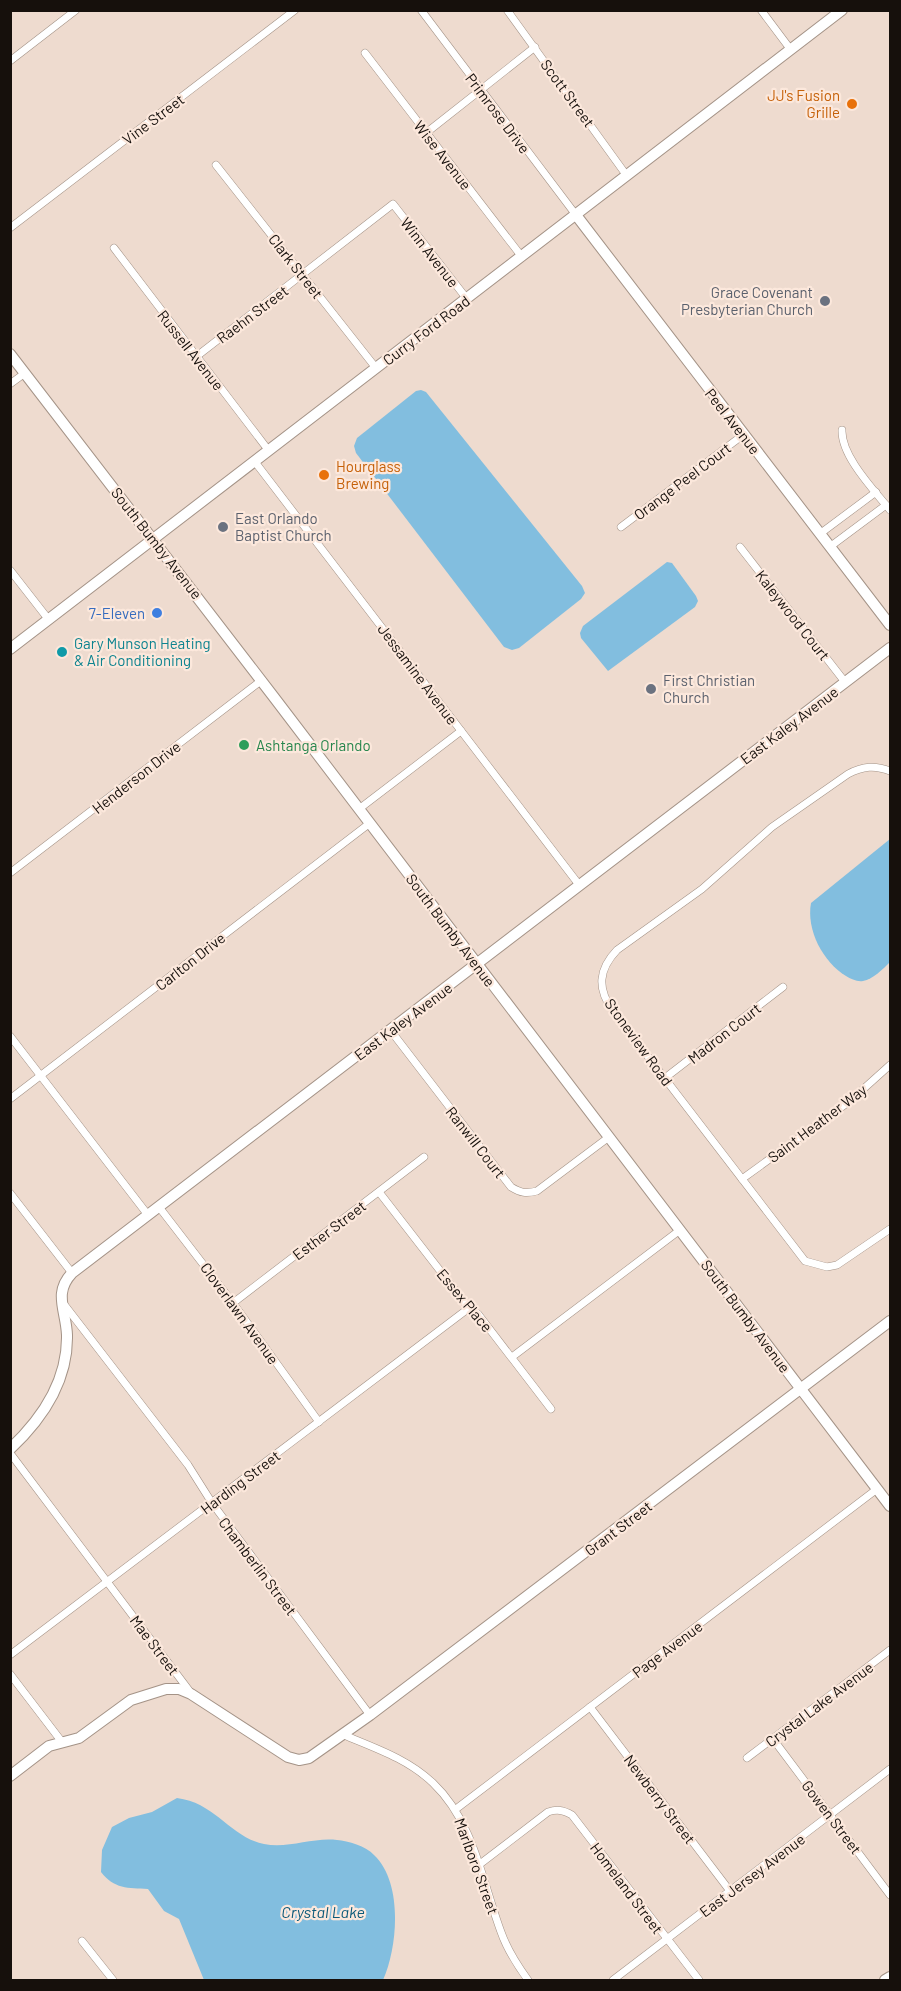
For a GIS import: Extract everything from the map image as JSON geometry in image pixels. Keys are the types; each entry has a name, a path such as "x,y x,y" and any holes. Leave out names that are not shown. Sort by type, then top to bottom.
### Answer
{"street":[{"path":"10,61 76,10"},
{"name":"Vine Street","path":"10,228 295,10"},
{"name":"Primrose Drive","path":"421,10 576,215"},
{"name":"Scott Street","path":"507,10 627,176"},
{"path":"761,10 791,50"},
{"name":"Curry Ford Road","path":"10,649 842,10"},
{"path":"426,133 535,47"},
{"name":"Wise Avenue","path":"365,53 522,257"},
{"name":"Clark Street","path":"216,165 376,368"},
{"name":"Raehn Street","path":"197,357 393,204"},
{"name":"Winn Avenue","path":"393,204 467,299"},
{"name":"Peel Avenue","path":"576,215 891,625"},
{"name":"Russell Avenue","path":"114,248 269,451"},
{"name":"South Bumby Avenue","path":"10,354 262,680 891,1506"},
{"path":"10,384 25,373"},
{"path":"831,546 888,508 846,452 842,441 842,430"},
{"name":"Orange Peel Court","path":"621,527 743,435"},
{"name":"Jessamine Avenue","path":"255,462 580,886"},
{"path":"821,533 876,492"},
{"name":"Kaleywood Court","path":"740,547 845,682"},
{"path":"10,570 49,620"},
{"name":"East Kaley Avenue","path":"72,1273 891,648"},
{"name":"Henderson Drive","path":"10,873 262,680"},
{"path":"359,808 462,731"},
{"name":"Stoneview Road","path":"891,771 870,766 859,768 772,827 702,889 617,950 609,958 603,970 602,983 607,1003 805,1261 827,1267 837,1265 891,1229"},
{"name":"Carlton Drive","path":"10,1099 370,823"},
{"name":"Madron Court","path":"665,1078 783,987"},
{"name":"Ranwill Court","path":"391,1031 511,1187 520,1193 527,1194 537,1191 609,1137"},
{"path":"10,1036 148,1215"},
{"name":"Saint Heather Way","path":"742,1179 850,1101 891,1065"},
{"name":"Esther Street","path":"234,1303 424,1157"},
{"name":"Essex Place","path":"379,1192 469,1308 478,1314 551,1409"},
{"path":"10,1193 72,1273 64,1281 61,1290 67,1335 64,1363 58,1385 47,1406 28,1433 10,1451"},
{"name":"Cloverlawn Avenue","path":"159,1207 234,1303 319,1422"},
{"path":"512,1357 680,1230"},
{"name":"Chamberlin Street","path":"62,1301 188,1466 212,1503 370,1715"},
{"name":"Harding Street","path":"10,1655 469,1308"},
{"name":"Grant Street","path":"344,1735 891,1321"},
{"name":"Mae Street","path":"10,1451 191,1694 288,1757 299,1760 309,1758 344,1735"},
{"name":"Page Avenue","path":"456,1809 877,1489"},
{"name":"Crystal Lake Avenue","path":"747,1758 891,1650"},
{"path":"10,1674 62,1742"},
{"path":"10,1776 49,1746 79,1738 131,1700 166,1689 178,1689 191,1694"},
{"name":"Newberry Street","path":"590,1707 730,1891"},
{"name":"Marlboro Street","path":"344,1735 402,1760 432,1782 456,1809 480,1864 501,1933 516,1964 528,1980"},
{"name":"Gowen Street","path":"773,1739 891,1895"},
{"name":"East Jersey Avenue","path":"613,1980 891,1769"},
{"name":"Homeland Street","path":"480,1864 548,1812 557,1810 572,1815 699,1980"},
{"path":"82,1941 113,1980"},
{"path":"885,1980 891,1977"}],"water":[{"path":"416,391 426,392 582,586 585,593 581,599 519,648 512,650 504,647 356,453 354,446 357,438"},
{"path":"667,562 672,563 696,596 698,601 695,607 608,671 581,638 580,633 583,626"},
{"path":"890,839 890,962 870,978 856,981 838,970 818,944 811,924 811,903"},
{"name":"Crystal Lake","path":"177,1798 202,1806 242,1835 264,1844 282,1845 337,1840 357,1844 371,1852 383,1867 390,1881 394,1898 392,1950 383,1980 204,1980 179,1919 164,1911 148,1889 116,1885 101,1872 102,1850 112,1827 129,1818 152,1812"}],"place":[{"name":"JJ's Fusion Grille","path":"852,104"},
{"name":"Grace Covenant Presbyterian Church","path":"825,301"},
{"name":"Hourglass Brewing","path":"324,475"},
{"name":"East Orlando Baptist Church","path":"223,527"},
{"name":"7-Eleven","path":"157,613"},
{"name":"Gary Munson Heating & Air Conditioning","path":"62,652"},
{"name":"First Christian Church","path":"651,689"},
{"name":"Ashtanga Orlando","path":"244,745"}]}
